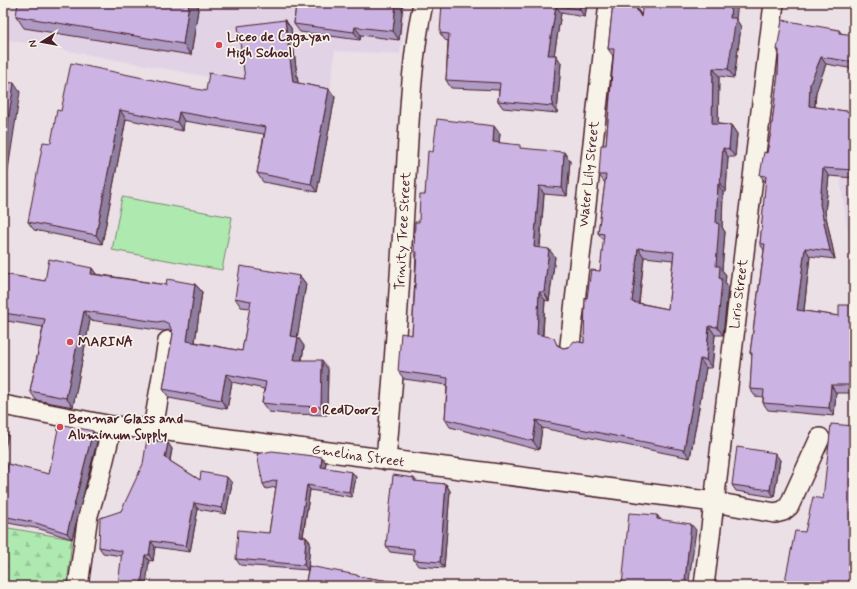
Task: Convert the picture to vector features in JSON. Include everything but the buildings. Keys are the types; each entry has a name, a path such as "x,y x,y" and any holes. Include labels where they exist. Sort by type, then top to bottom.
{"street":[{"name":"Trinity Tree Street","path":"386,460 394,372 411,86 418,25 423,3"},
{"name":"Water Lily Street","path":"570,345 609,3"},
{"name":"Lirio Street","path":"704,586 774,3"},
{"path":"153,429 168,341"},
{"name":"Gmelina Street","path":"3,405 112,426 153,429 714,502 775,513 783,511 789,506 820,438"},
{"path":"78,586 88,515 100,476 112,426"}],"shaded area":[{"name":"Liceo de Cagayan High School","path":"3,3 406,3 400,54 335,51 329,99 3,39"},
{"path":"854,61 854,275 841,184"}],"green space":[{"path":"122,197 232,217 222,270 112,250"},
{"path":"3,527 72,539 67,586 3,586"}],"place":[{"name":"Liceo de Cagayan High School","path":"219,45"},
{"name":"MARINA","path":"70,342"},
{"name":"RedDoorz","path":"314,410"},
{"name":"Benmar Glass and Aluminum Supply","path":"60,427"}]}
